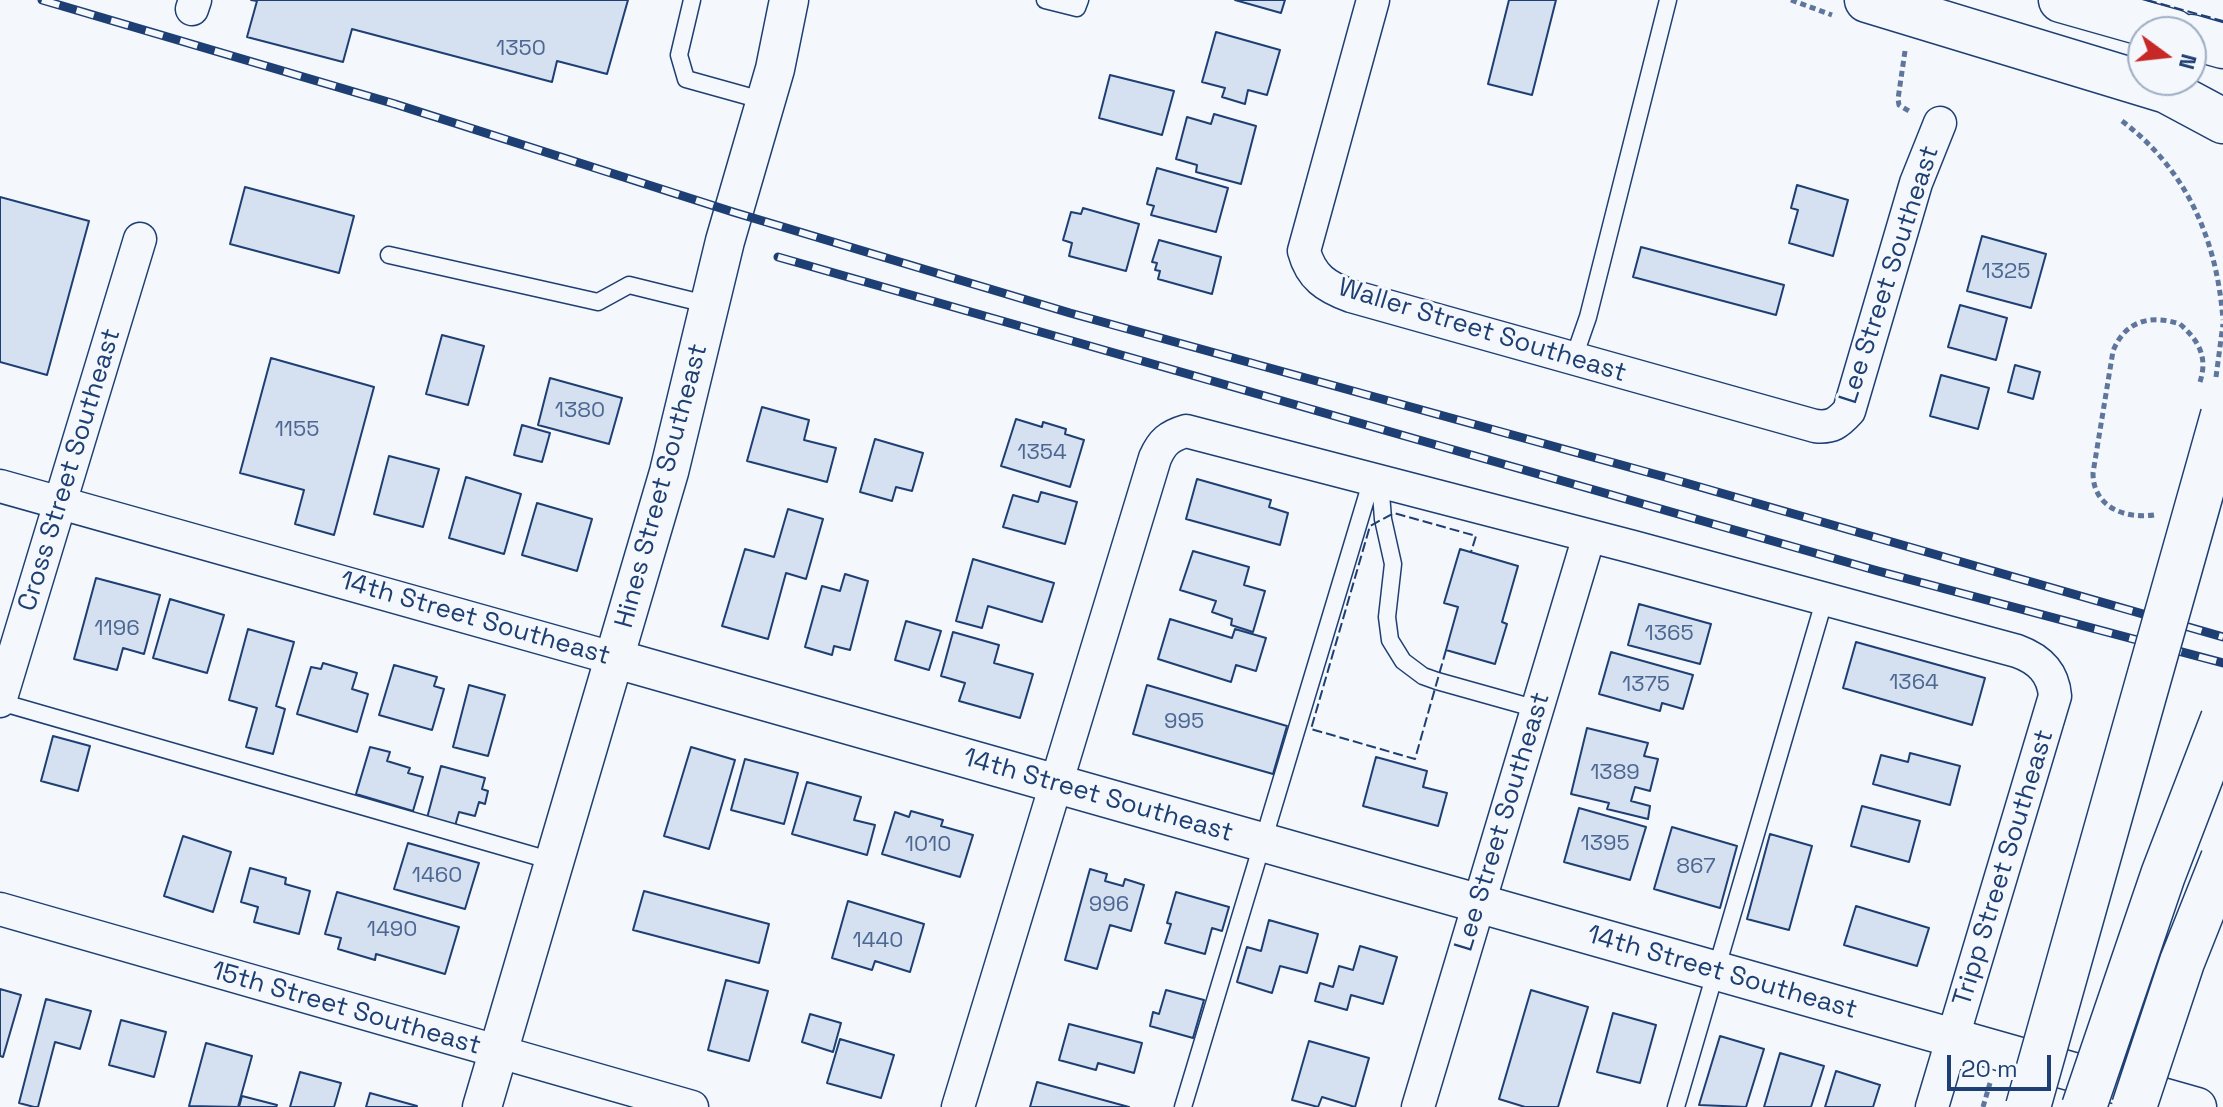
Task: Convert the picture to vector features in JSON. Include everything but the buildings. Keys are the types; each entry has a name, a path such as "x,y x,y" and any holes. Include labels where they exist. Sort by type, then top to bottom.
{"main road":[{"path":"2061,0 2127,19"},
{"path":"1851,8 2167,91 2223,121"},
{"path":"2028,1107 2218,390"},
{"path":"2084,1107 2163,875 2223,719"},
{"path":"2134,1107 2182,962 2223,859"}],"street":[{"name":"Hines Street Southeast","path":"482,1107 669,472 710,305 775,69 789,0"},
{"name":"Waller Street Southeast","path":"1373,0 1304,251 1308,264 1328,287 1573,360 1815,426 1836,424"},
{"name":"Lee Street Southeast","path":"1836,424 1849,411 1857,392 1916,183 1940,123"},
{"name":"Cross Street Southeast","path":"0,702 140,239"},
{"path":"958,1107 1155,458 1161,443 1171,435 1186,431 1199,434 1825,598"},
{"name":"14th Street Southeast","path":"0,486 2197,1107"},
{"name":"Lee Street Southeast","path":"1418,1107 1589,536"},
{"name":"Tripp Street Southeast","path":"1825,598 2029,655 2050,674 2055,696 1932,1107"},
{"name":"15th Street Southeast","path":"0,909 692,1107"}],"lane":[{"path":"692,0 679,55 686,79 765,101"},
{"path":"1045,0 1077,8 1080,0"},
{"path":"1573,360 1596,287 1668,0"},
{"path":"389,255 598,302 629,285 710,305"},
{"path":"1376,480 1393,564 1387,617 1390,640 1403,661 1423,676 1537,709"},
{"path":"1183,1107 1376,480"},
{"path":"1676,1107 1825,598"},
{"path":"0,702 556,862"}],"path":[{"path":"1791,0 1851,8"},
{"path":"1907,42 1899,105 1940,123"},
{"path":"2112,114 2165,161 2196,207 2213,252 2223,322 2218,390"},
{"path":"2166,513 2137,517 2117,512 2096,491 2093,473 2110,365 2118,338 2138,322 2166,320 2180,324"}],"railway":[{"path":"42,0 395,104 733,212 1070,313 1665,477 2223,637"},
{"path":"778,257 1878,571 2223,663"}],"fence":[{"path":"2147,0 2223,21"},
{"path":"1446,650 1415,759 1311,729 1370,526 1394,513 1476,536 1471,552"}]}
